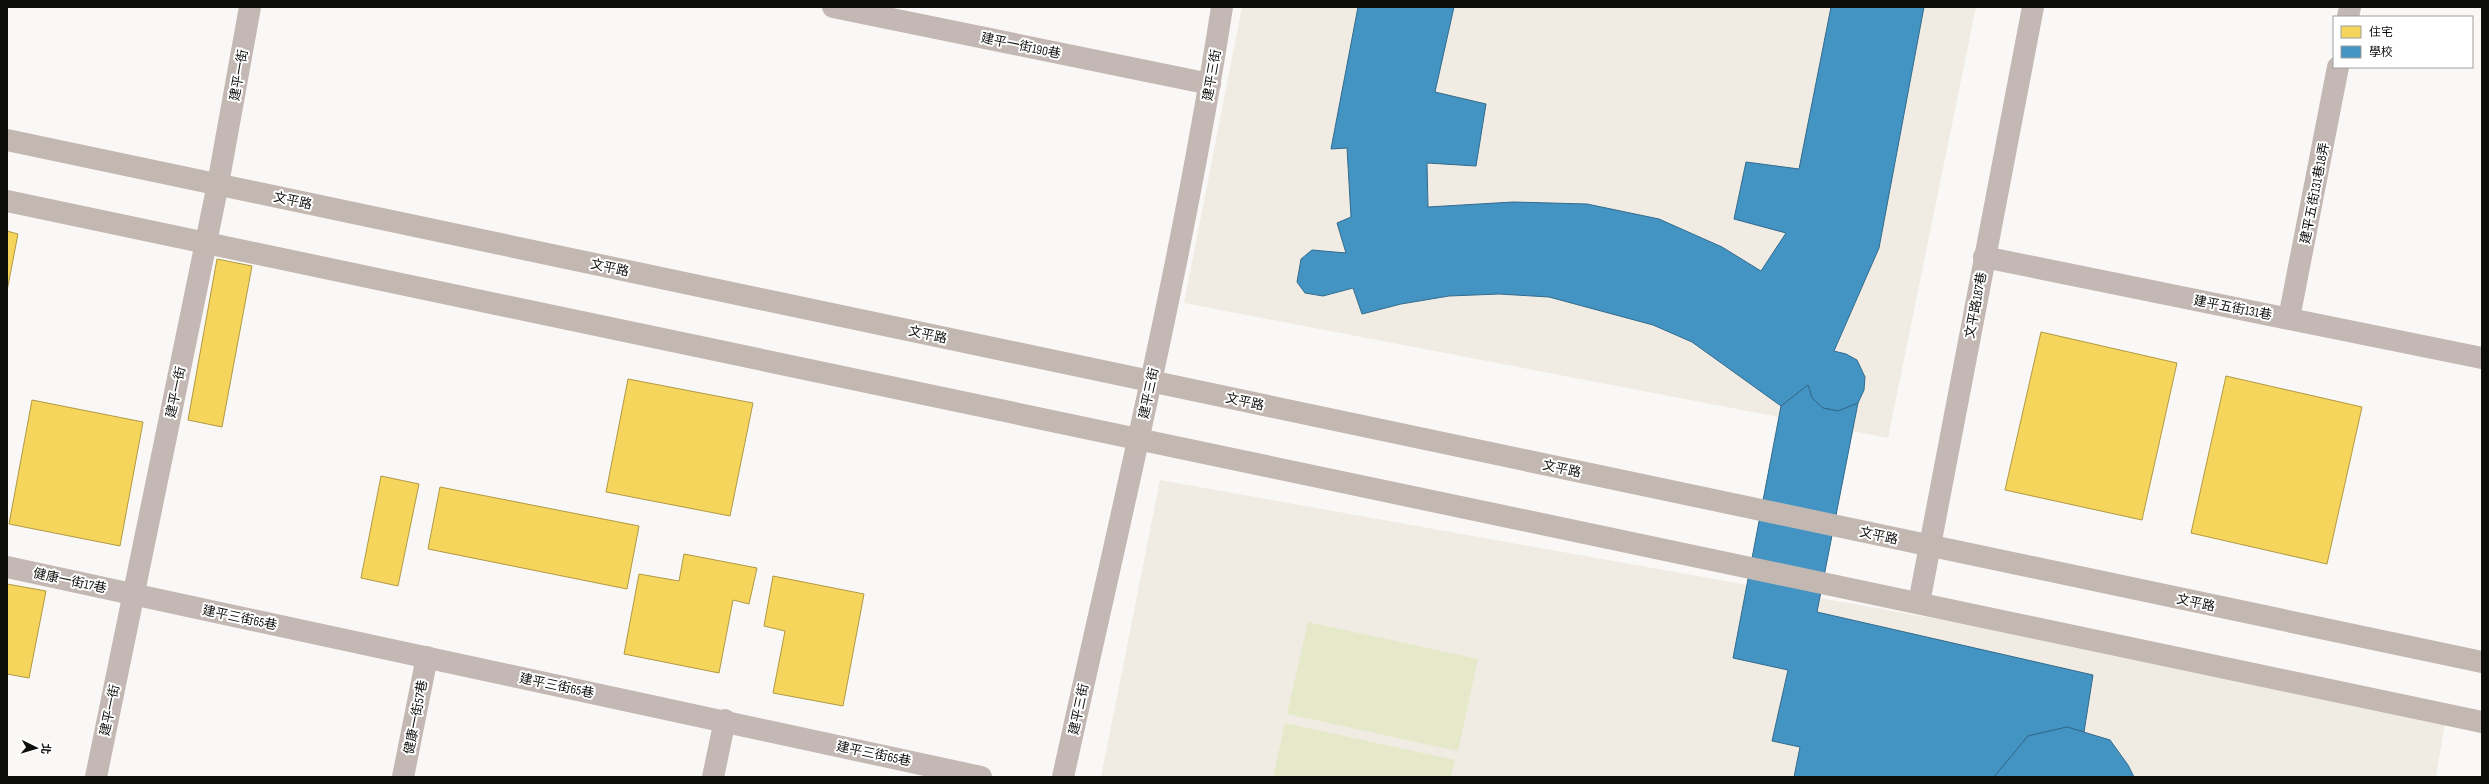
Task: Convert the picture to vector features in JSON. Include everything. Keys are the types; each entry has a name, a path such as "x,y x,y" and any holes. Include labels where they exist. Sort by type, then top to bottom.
{"street":[{"name":"建平一街","path":"96,777 218,184 250,7"},
{"name":"建平一街190巷","path":"833,7 1210,84"},
{"name":"建平三街","path":"1063,777 1151,381 1210,84 1222,7"},
{"name":"文平路187巷","path":"1919,603 2033,7"},
{"name":"建平五街131巷18弄","path":"2289,318 2338,68"},
{"name":"文平路","path":"7,140 2482,662"},
{"path":"7,201 2482,722"},
{"name":"建平五街131巷","path":"1984,257 2482,358"},
{"name":"健康一街17巷","path":"7,567 133,594"},
{"name":"建平三街65巷","path":"133,594 725,720 981,777"},
{"name":"健康一街57巷","path":"403,777 427,657"},
{"path":"713,777 725,720"}],"shaded area":[{"path":"1242,7 1976,7 1888,438 1184,303"},
{"path":"1160,480 2447,710 2436,777 1101,777"}],"green space":[{"path":"1308,622 1478,659 1458,751 1287,714"},
{"path":"1285,723 1455,760 1451,777 1273,777"}],"building: 住宅":[{"path":"7,231 18,234 7,291"},
{"path":"217,259 252,266 222,427 188,420"},
{"path":"2041,332 2177,363 2142,520 2005,490"},
{"path":"2226,376 2362,407 2327,564 2191,533"},
{"path":"628,379 753,403 730,516 606,492"},
{"path":"32,400 143,422 120,546 9,524"},
{"path":"381,476 419,484 398,586 361,578"},
{"path":"440,487 639,526 627,589 428,549"},
{"path":"684,554 757,568 749,604 733,600 719,673 624,654 639,574 679,581"},
{"path":"773,576 864,594 843,706 773,693 785,631 764,626"},
{"path":"7,584 46,591 29,678 7,674"}],"building: 學校":[{"path":"1358,7 1454,7 1435,92 1486,104 1476,166 1427,163 1428,207 1513,202 1587,204 1659,219 1722,247 1761,271 1786,233 1734,219 1746,162 1799,169 1831,7 1924,7 1879,248 1834,351 1846,354 1857,360 1865,377 1864,390 1858,403 1838,411 1823,408 1812,398 1808,385 1781,406 1692,342 1653,325 1549,297 1499,294 1449,296 1401,304 1362,314 1353,288 1323,296 1305,293 1297,282 1301,259 1312,250 1346,253 1337,223 1351,217 1347,148 1331,149"},
{"path":"1808,385 1812,398 1823,408 1838,411 1858,403 1817,612 2093,675 2084,732 2067,727 2028,736 1994,777 1794,777 1800,747 1772,741 1788,670 1733,658 1781,406"},
{"path":"2067,727 2110,740 2128,765 2134,777 1994,777 2028,736"}]}
